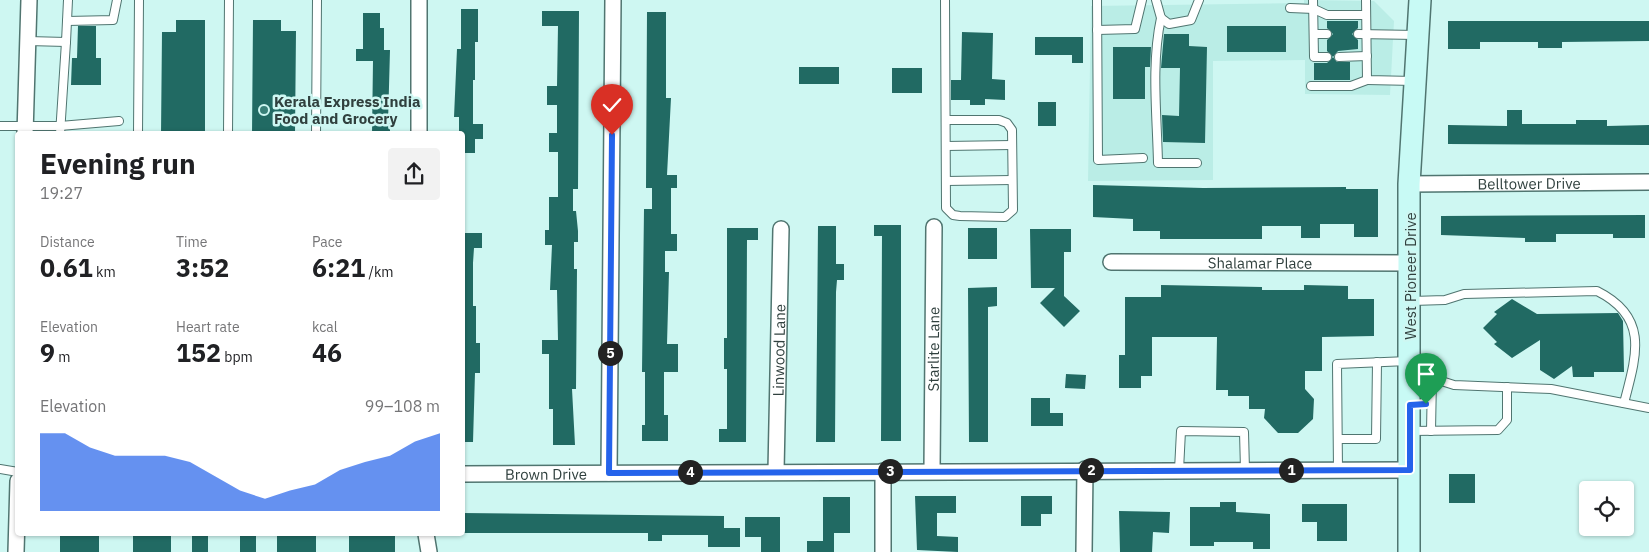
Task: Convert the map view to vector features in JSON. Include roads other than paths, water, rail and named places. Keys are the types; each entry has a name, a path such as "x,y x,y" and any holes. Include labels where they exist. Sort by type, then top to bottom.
{"main road":[{"name":"West Pioneer Drive","path":"1409,552 1410,431 1421,405 1410,369 1409,184 1420,0"}],"street":[{"path":"25,130 29,0"},
{"path":"419,131 420,0"},
{"path":"609,473 613,0"},
{"name":"Belltower Drive","path":"1409,184 1649,182"},
{"name":"Starlite Lane","path":"932,470 934,227"},
{"name":"Linwood Lane","path":"776,471 780,229"},
{"name":"Shalamar Place","path":"1110,262 1410,263"},
{"name":"Brown Drive","path":"465,474 932,470 1410,470"},
{"path":"1084,552 1085,470"},
{"path":"882,471 883,552"},
{"path":"16,536 16,552"},
{"path":"426,536 429,552"}],"lane":[{"path":"60,130 68,0"},
{"path":"67,21 113,20 116,0"},
{"path":"138,131 139,0"},
{"path":"228,131 229,0"},
{"path":"316,131 317,0"},
{"path":"945,0 946,208 953,215 1005,217 1012,210 1012,130 1007,123 999,120 946,120"},
{"path":"1097,0 1098,160 1143,158"},
{"path":"1097,30 1135,28 1142,0"},
{"path":"1156,0 1161,18 1158,33 1156,70 1158,163 1197,163"},
{"path":"1161,18 1169,24 1191,20 1199,0"},
{"path":"1313,0 1314,57 1327,57"},
{"path":"1366,0 1367,80"},
{"path":"1290,8 1314,9 1327,15 1366,15"},
{"path":"1314,34 1327,34"},
{"path":"1358,34 1417,36"},
{"path":"28,41 66,42"},
{"path":"1339,57 1367,56"},
{"path":"1311,86 1351,86 1367,80 1414,80"},
{"path":"0,126 25,130 60,130 119,121"},
{"path":"946,146 1012,145"},
{"path":"946,181 1012,180"},
{"path":"1410,301 1445,300 1474,294 1597,291 1608,296 1632,314 1640,329 1638,360 1624,403"},
{"path":"1338,439 1376,439 1377,362"},
{"path":"1338,470 1337,364 1377,362 1410,369 1454,385 1551,389 1649,408"},
{"path":"1431,431 1421,405 1432,378"},
{"path":"1410,431 1498,430 1507,420 1507,387"},
{"path":"1179,470 1181,431 1244,432 1245,470"},
{"path":"0,469 15,472"}],"place":[{"name":"Kerala Express India Food and Grocery","path":"264,110"}]}
